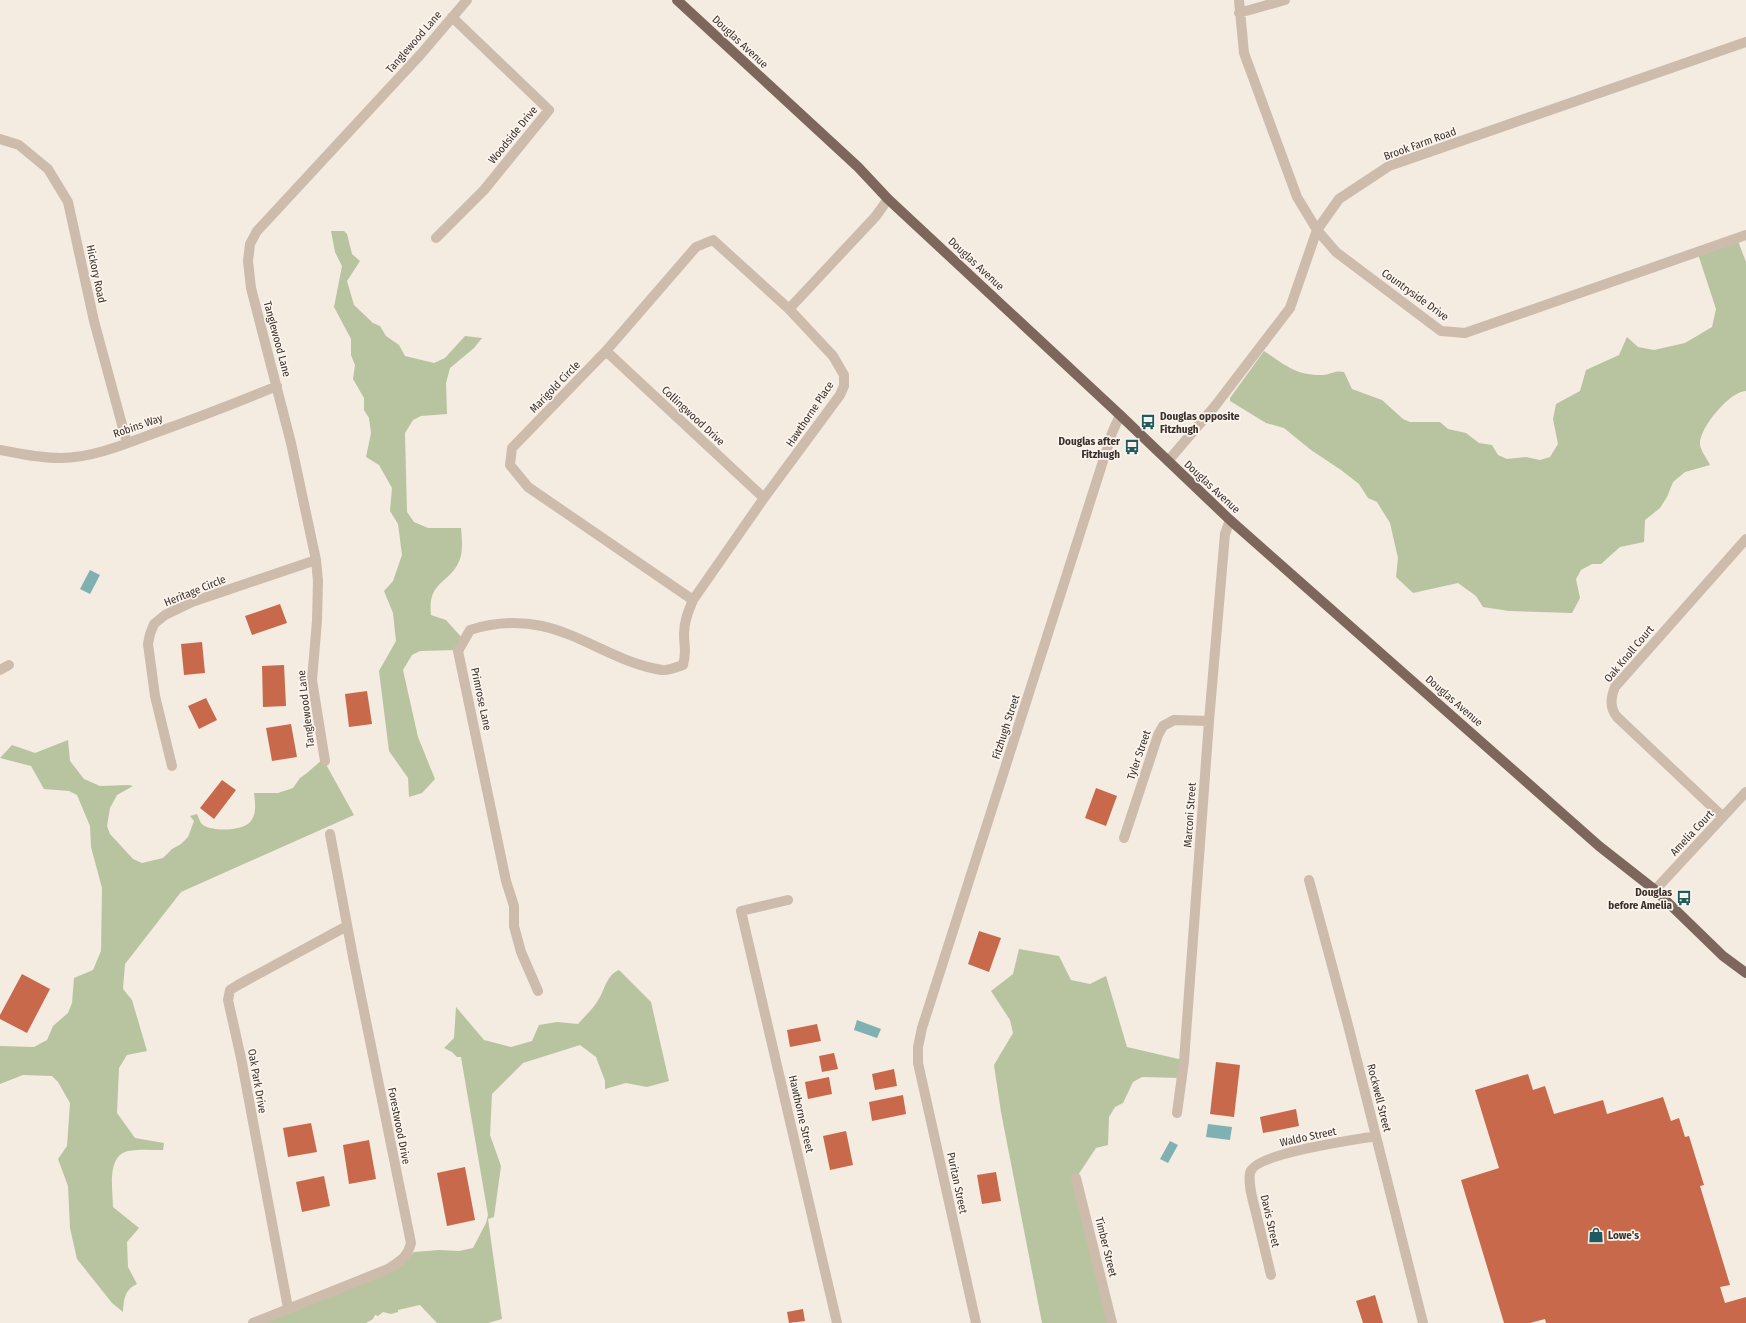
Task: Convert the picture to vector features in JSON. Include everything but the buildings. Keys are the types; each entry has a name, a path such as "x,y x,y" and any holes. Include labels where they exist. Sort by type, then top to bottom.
{"main road":[{"name":"Douglas Avenue","path":"677,0 858,167 888,199 1120,415 1230,520 1593,840 1655,890 1723,956 1746,973"}],"street":[{"name":"Tanglewood Lane","path":"325,761 312,680 318,581 316,560 291,443 251,288 248,261 250,244 257,231 421,54 467,0"},
{"name":"Countryside Drive","path":"1239,0 1239,13 1244,53 1297,197 1317,230 1336,252 1441,331 1465,333 1746,235"},
{"path":"1239,13 1285,0"},
{"name":"Woodside Drive","path":"436,238 484,190 549,110 452,17"},
{"name":"Brook Farm Road","path":"1168,461 1215,406 1290,308 1317,230 1339,199 1389,166 1746,42"},
{"name":"Hickory Road","path":"0,138 19,145 48,169 68,202 94,321 127,443"},
{"path":"789,309 876,216 888,199"},
{"name":"Marigold Circle","path":"693,600 528,487 510,465 512,448 606,351 696,248 713,240 789,309"},
{"name":"Hawthorne Place","path":"683,665 686,655 684,634 685,618 693,600 764,498 840,395 844,386 844,375 833,356 789,309"},
{"name":"Collingwood Drive","path":"606,351 764,498"},
{"name":"Robins Way","path":"0,450 22,455 61,458 89,455 224,408 277,386"},
{"name":"Fitzhugh Street","path":"918,1047 922,1028 1112,433 1120,415"},
{"name":"Marconi Street","path":"1178,1113 1184,1061 1209,721 1225,534 1230,520"},
{"name":"Oak Knoll Court","path":"1724,817 1616,717 1612,711 1612,695 1615,687 1746,539"},
{"name":"Heritage Circle","path":"172,766 155,696 148,644 154,624 165,615 192,602 316,560"},
{"name":"Primrose Lane","path":"538,991 521,952 514,926 514,906 506,881 458,651 470,630 508,623 530,624 564,633 629,660 663,670 683,665"},
{"name":"Tyler Street","path":"1124,838 1158,734 1163,726 1174,720 1209,721"},
{"name":"Amelia Court","path":"1655,890 1746,792"},
{"name":"Forestwood Drive","path":"253,1323 388,1268 404,1259 411,1243 330,834"},
{"name":"Rockwell Street","path":"1309,880 1423,1323"},
{"name":"Hawthorne Street","path":"788,900 741,911 837,1323"},
{"name":"Oak Park Drive","path":"288,1308 241,1058 228,1000 230,990 238,985 347,926"},
{"name":"Puritan Street","path":"918,1047 918,1063 976,1323"},
{"name":"Waldo Street","path":"1250,1172 1258,1164 1279,1155 1376,1136"},
{"name":"Davis Street","path":"1250,1172 1250,1189 1271,1275"},
{"name":"Timber Street","path":"1076,1178 1112,1323"}],"green space":[{"path":"331,231 344,231 347,234 352,254 360,261 347,281 354,305 373,323 380,326 386,336 399,345 405,356 434,363 445,358 465,336 482,338 474,348 450,368 446,383 447,414 421,416 413,420 405,433 407,512 414,522 428,528 461,528 462,544 460,559 456,567 436,588 431,604 431,615 446,620 463,639 456,650 420,651 412,655 403,670 418,737 435,779 422,793 409,797 408,778 389,751 379,671 396,641 393,613 384,591 393,581 402,555 398,524 390,511 392,488 379,465 366,457 371,433 369,418 364,410 364,398 353,379 355,365 351,355 351,339 334,307 342,266 335,252"},
{"path":"1738,241 1746,262 1746,391 1732,397 1709,421 1701,438 1700,445 1710,465 1685,472 1673,482 1667,497 1660,508 1645,520 1644,542 1620,547 1601,564 1592,564 1581,570 1576,579 1580,598 1572,613 1509,611 1483,607 1476,596 1458,583 1413,593 1396,577 1398,558 1390,523 1377,502 1368,498 1359,484 1311,450 1284,428 1266,423 1230,401 1230,398 1264,351 1291,369 1305,374 1323,375 1344,372 1352,389 1382,400 1403,419 1410,422 1440,422 1448,429 1466,433 1479,443 1492,445 1498,455 1507,459 1526,457 1540,460 1550,457 1558,444 1553,419 1556,404 1580,391 1586,370 1619,355 1627,337 1638,347 1654,350 1685,343 1712,327 1716,309 1698,254"},
{"path":"68,740 70,761 84,779 100,786 133,786 117,795 110,808 107,826 110,834 133,859 142,863 163,858 172,849 181,844 188,837 194,821 190,816 197,814 202,824 214,829 235,829 242,827 253,818 255,807 254,793 278,793 293,788 300,778 323,759 354,815 181,892 125,964 123,989 132,1000 147,1051 127,1055 119,1068 117,1113 135,1138 164,1143 163,1150 132,1150 121,1154 116,1160 112,1175 113,1207 139,1228 127,1242 128,1267 137,1284 127,1292 124,1299 123,1312 112,1303 77,1259 70,1228 68,1186 58,1159 67,1146 70,1103 58,1082 52,1076 23,1075 0,1084 0,1046 34,1047 47,1040 53,1026 68,1013 72,1003 74,978 93,970 101,951 102,888 91,847 90,826 77,795 69,791 44,789 31,766 0,758 12,745 35,753"},
{"path":"1019,949 1059,956 1071,980 1090,984 1106,976 1127,1047 1183,1060 1181,1078 1142,1077 1133,1082 1123,1103 1115,1107 1109,1117 1108,1145 1096,1148 1076,1178 1110,1323 1042,1323 1001,1112 994,1065 1013,1033 1010,1020 991,991 1013,974"},
{"path":"619,970 651,1002 669,1081 647,1087 626,1083 605,1089 605,1081 596,1057 580,1045 523,1063 492,1094 490,1135 501,1166 494,1217 488,1219 502,1319 488,1323 437,1323 420,1305 398,1310 398,1312 391,1314 383,1312 378,1316 375,1315 373,1319 366,1323 254,1323 402,1265 414,1252 439,1250 459,1251 473,1248 486,1223 488,1215 461,1057 457,1057 452,1052 444,1048 454,1038 456,1007 484,1040 511,1047 532,1041 539,1025 557,1022 578,1024 598,1001 609,978"}],"water":[{"path":"90,570 100,575 90,594 80,589"},
{"path":"857,1020 881,1029 877,1038 854,1030"},
{"path":"1208,1124 1232,1127 1230,1140 1206,1137"},
{"path":"1170,1141 1178,1145 1168,1163 1160,1159"}],"place":[{"name":"Douglas opposite Fitzhugh","path":"1148,422"},
{"name":"Douglas after Fitzhugh","path":"1132,447"},
{"name":"Douglas before Amelia","path":"1684,898"},
{"name":"Lowe's","path":"1596,1235"}]}
